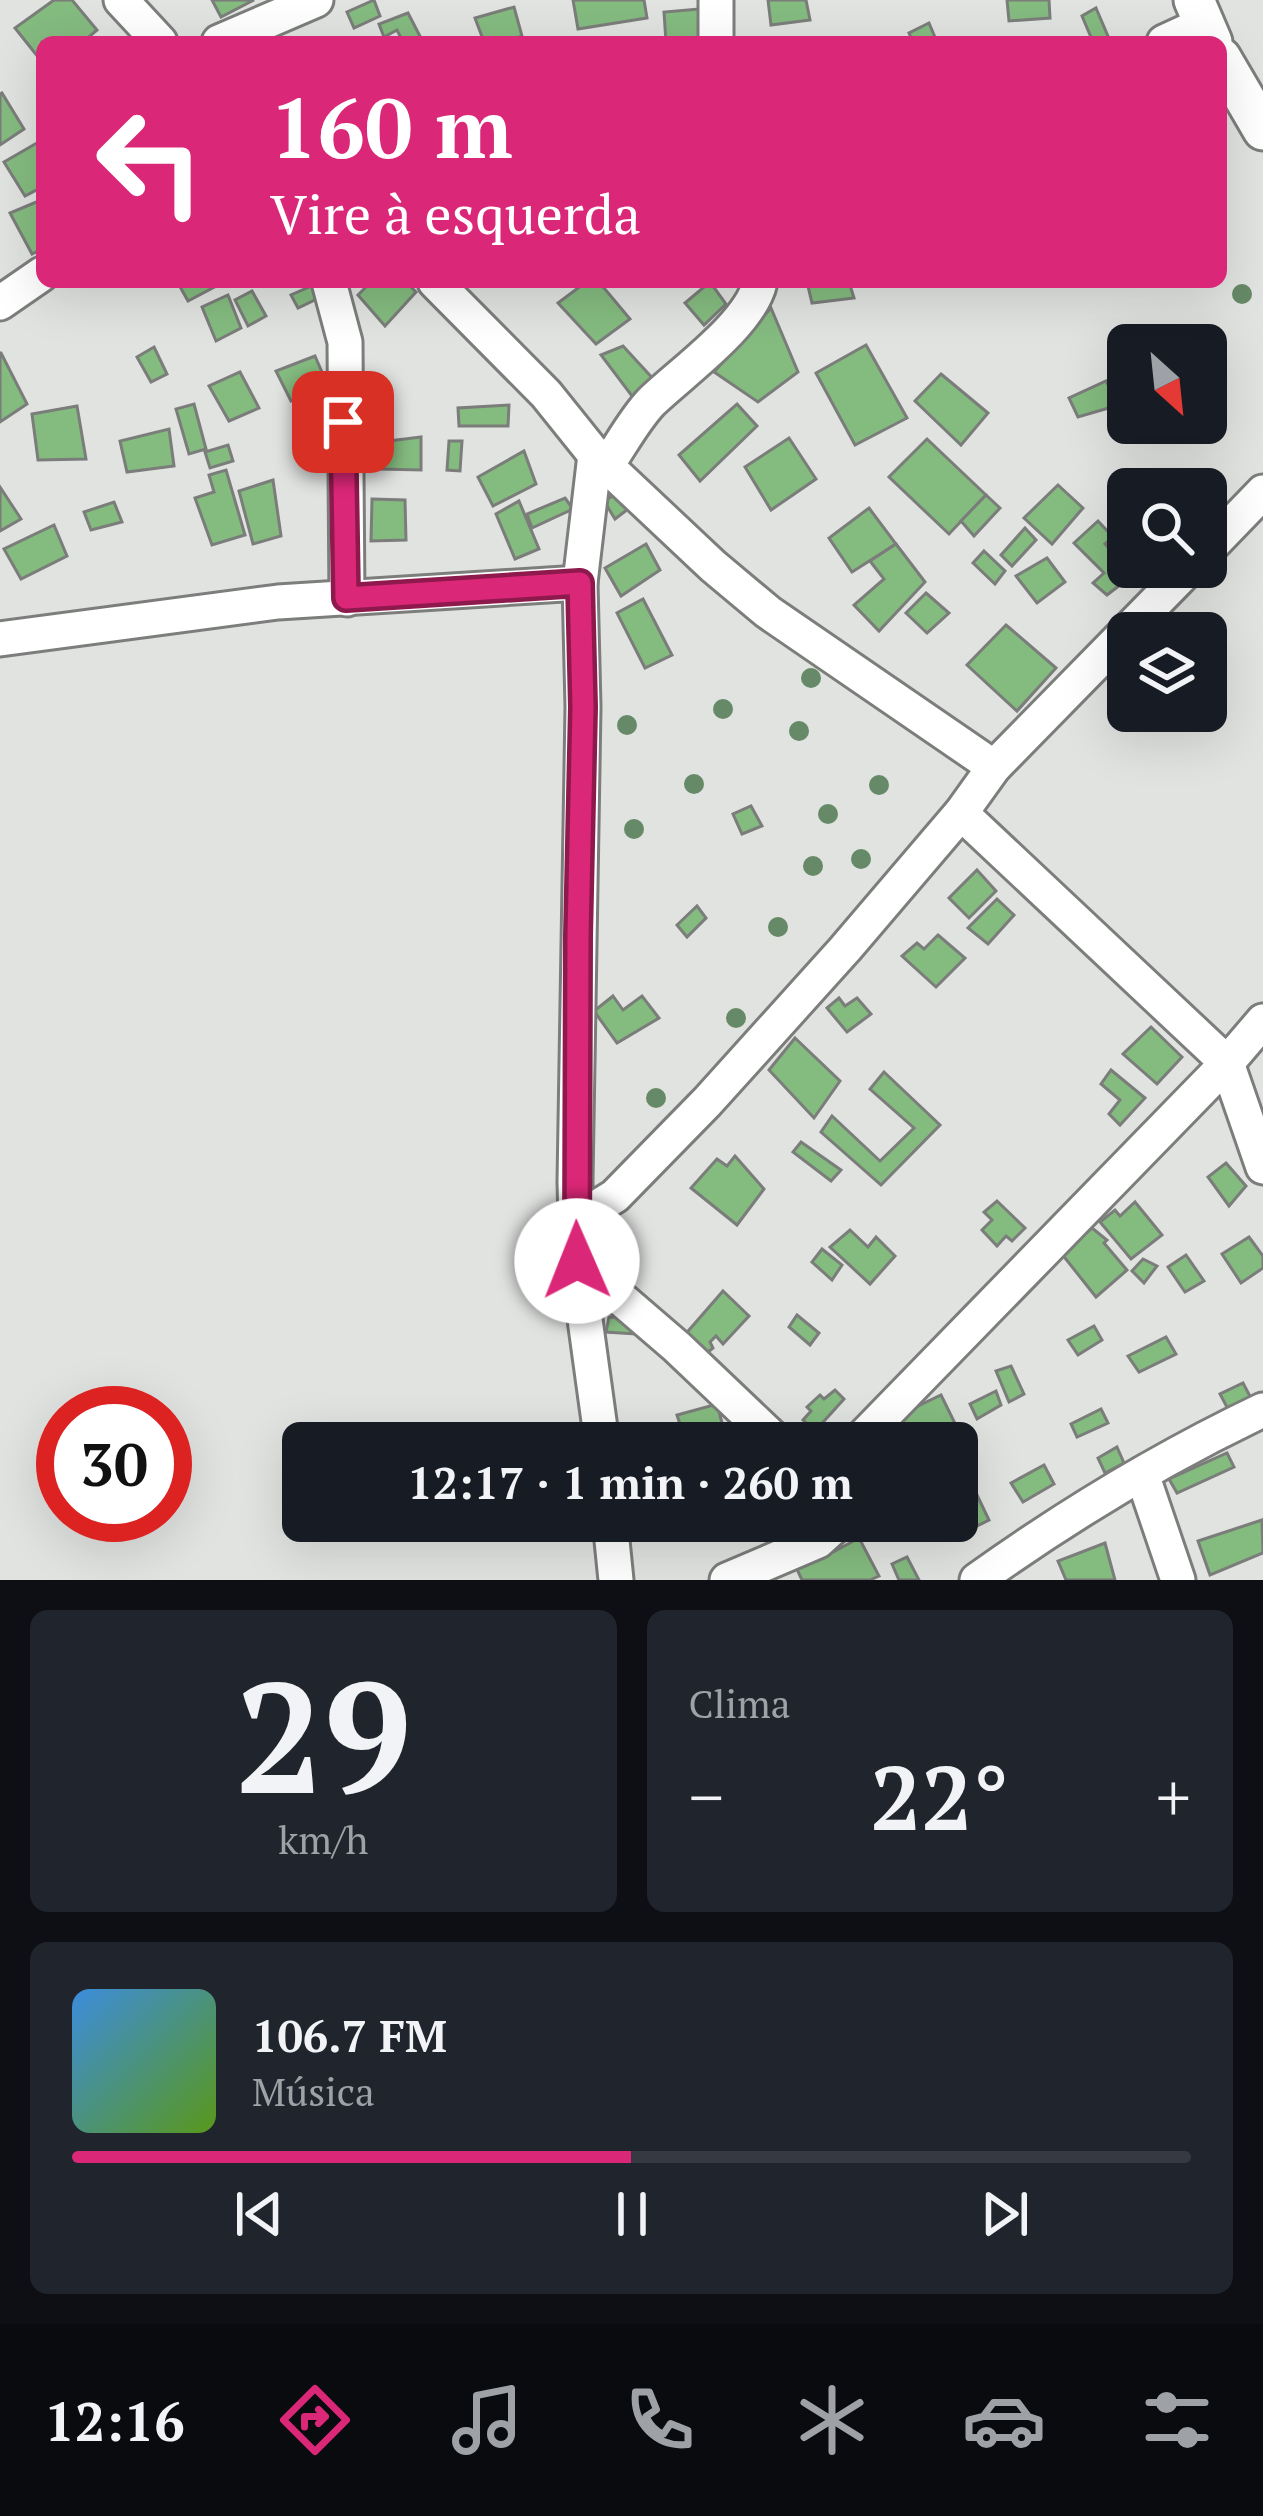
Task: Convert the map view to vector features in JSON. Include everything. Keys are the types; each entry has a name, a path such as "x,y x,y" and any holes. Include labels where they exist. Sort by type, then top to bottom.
{"street":[{"path":"121,0 154,36"},
{"path":"233,36 316,0"},
{"path":"716,0 716,36"},
{"path":"1227,65 1263,130"},
{"path":"0,303 36,278"},
{"path":"331,288 345,342 346,598"},
{"path":"441,288 545,394 601,460 713,566 769,612 994,766"},
{"path":"599,1422 577,1261 580,583 601,460 647,406 724,335 759,288"},
{"path":"1227,529 1263,492"},
{"path":"0,639 278,602 580,583"},
{"path":"578,1219 615,1196 707,1102 961,813 994,766 1169,588"},
{"path":"961,813 1227,1063 1263,1167"},
{"path":"877,1422 1263,1021"},
{"path":"577,1261 756,1422"},
{"path":"977,1580 1066,1516 1263,1410"},
{"path":"1142,1474 1178,1580"},
{"path":"612,1542 616,1580"},
{"path":"727,1580 813,1542"}],"building":[{"path":"54,0 72,0 97,30 90,36 36,36 36,54 15,28"},
{"path":"212,0 254,0 221,17"},
{"path":"374,0 380,16 354,28 347,12"},
{"path":"573,0 644,0 647,18 578,29"},
{"path":"768,0 806,0 810,20 771,25"},
{"path":"1007,0 1049,0 1050,18 1009,21"},
{"path":"514,7 522,36 482,36 475,18"},
{"path":"712,8 712,36 666,36 664,12"},
{"path":"1096,8 1108,36 1090,36 1082,16"},
{"path":"408,13 420,36 400,36 397,30 384,36 379,24"},
{"path":"929,23 934,36 910,36"},
{"path":"0,94 24,129 0,145"},
{"path":"36,143 36,190 25,196 4,162"},
{"path":"36,202 36,252 32,254 10,213"},
{"path":"181,288 213,288 188,301"},
{"path":"318,288 321,297 298,308 291,295"},
{"path":"365,288 412,288 416,292 385,326 358,295"},
{"path":"578,288 604,288 630,319 596,344 558,303"},
{"path":"703,288 714,288 726,304 704,325 685,303"},
{"path":"808,288 851,288 854,298 812,303"},
{"path":"252,291 266,316 248,326 235,300"},
{"path":"228,295 241,328 216,341 202,307"},
{"path":"771,308 798,372 758,402 714,372"},
{"path":"866,345 907,418 855,445 816,373"},
{"path":"623,346 656,382 632,396 601,355"},
{"path":"154,347 167,374 151,382 137,357"},
{"path":"0,353 27,404 0,422"},
{"path":"315,356 331,393 304,405 299,397 291,401 276,371"},
{"path":"240,372 259,408 229,421 209,386"},
{"path":"941,374 988,413 961,445 915,401"},
{"path":"1107,383 1107,409 1078,417 1069,398"},
{"path":"194,404 206,449 189,454 176,409"},
{"path":"737,404 757,426 700,481 679,455"},
{"path":"509,405 508,426 459,426 458,408"},
{"path":"77,406 86,459 38,460 32,414"},
{"path":"169,429 174,466 127,472 120,441"},
{"path":"421,437 421,470 380,469 380,442"},
{"path":"789,438 816,479 771,510 745,467"},
{"path":"927,439 986,495 949,534 889,477"},
{"path":"449,441 462,441 460,471 447,470"},
{"path":"228,445 233,461 210,468 205,452"},
{"path":"524,451 536,484 493,506 478,477"},
{"path":"226,470 245,535 212,545 195,498 214,492 209,475"},
{"path":"273,480 281,536 253,544 239,491"},
{"path":"1058,485 1083,508 1052,544 1024,518"},
{"path":"0,487 21,519 0,531"},
{"path":"623,490 636,503 615,519 604,501"},
{"path":"986,495 1000,508 974,536 961,521"},
{"path":"565,498 573,509 532,528 527,514"},
{"path":"372,499 405,500 406,540 371,541"},
{"path":"519,501 539,549 515,559 496,514"},
{"path":"114,502 122,522 91,530 84,512"},
{"path":"869,508 896,544 852,572 829,538"},
{"path":"1098,521 1107,531 1107,588 1116,588 1107,595 1093,583 1104,573 1074,543"},
{"path":"54,525 67,556 21,579 4,549"},
{"path":"1025,528 1036,540 1012,566 1001,555"},
{"path":"646,544 660,570 621,596 605,568"},
{"path":"896,544 925,582 879,631 854,605 884,579 870,561"},
{"path":"984,551 1005,571 995,584 973,563"},
{"path":"1047,558 1065,582 1037,603 1016,576"},
{"path":"926,593 949,613 927,633 906,613"},
{"path":"643,599 672,655 645,668 617,613"},
{"path":"1006,625 1056,668 1017,711 967,665"},
{"path":"751,806 762,826 742,834 733,814"},
{"path":"977,870 996,891 969,918 949,898"},
{"path":"997,899 1014,915 988,944 968,928"},
{"path":"697,906 706,918 687,937 677,925"},
{"path":"938,935 965,958 936,987 902,956 917,943 924,949"},
{"path":"613,996 623,1010 642,996 659,1018 617,1043 594,1011"},
{"path":"839,998 845,1006 857,998 871,1014 847,1032 827,1008"},
{"path":"1151,1027 1182,1057 1157,1084 1123,1054"},
{"path":"795,1038 840,1081 814,1118 769,1070"},
{"path":"1111,1070 1145,1098 1120,1125 1109,1114 1120,1100 1101,1084"},
{"path":"884,1072 940,1125 881,1185 821,1132 832,1116 880,1161 914,1128 870,1089"},
{"path":"801,1142 841,1170 831,1181 793,1152"},
{"path":"735,1156 764,1189 737,1225 691,1188 717,1159 727,1166"},
{"path":"1226,1163 1246,1186 1229,1206 1208,1177"},
{"path":"997,1201 1025,1228 1012,1241 1006,1236 997,1246 982,1230 992,1220 984,1212"},
{"path":"1135,1202 1162,1235 1131,1259 1100,1222 1115,1210 1120,1216"},
{"path":"1092,1228 1107,1240 1104,1243 1127,1270 1096,1297 1061,1253"},
{"path":"850,1230 868,1247 876,1237 895,1256 870,1284 830,1247"},
{"path":"1249,1237 1263,1256 1263,1268 1241,1283 1222,1254"},
{"path":"822,1249 842,1265 832,1280 812,1262"},
{"path":"1186,1255 1204,1281 1185,1292 1168,1267"},
{"path":"1143,1259 1157,1266 1144,1283 1132,1271"},
{"path":"723,1291 749,1316 723,1344 716,1336 710,1342 713,1348 703,1356 683,1337"},
{"path":"797,1315 819,1333 810,1345 789,1327"},
{"path":"609,1317 635,1318 635,1334 606,1332"},
{"path":"1094,1326 1102,1340 1078,1355 1068,1340"},
{"path":"1166,1337 1176,1354 1139,1372 1128,1356"},
{"path":"1011,1366 1024,1394 1009,1402 996,1371"},
{"path":"1243,1383 1252,1400 1229,1411 1220,1394"},
{"path":"835,1390 844,1399 823,1422 805,1422 811,1411 807,1407 820,1395 824,1399"},
{"path":"996,1391 1001,1405 977,1419 970,1404"},
{"path":"941,1395 954,1422 892,1422"},
{"path":"717,1404 722,1422 679,1422 677,1415"},
{"path":"1101,1409 1108,1423 1077,1437 1071,1424"},
{"path":"1117,1447 1124,1463 1105,1473 1098,1458"},
{"path":"1227,1453 1234,1467 1177,1493 1169,1479"},
{"path":"1044,1465 1054,1484 1023,1502 1011,1483"},
{"path":"978,1497 989,1520 978,1526"},
{"path":"1262,1520 1263,1553 1210,1575 1198,1541"},
{"path":"861,1542 879,1576 802,1580 794,1563 832,1545 835,1551"},
{"path":"1105,1543 1115,1580 1066,1580 1058,1561"},
{"path":"907,1557 919,1580 899,1580 892,1564"}],"route":[{"path":"343,422 346,598 580,583 577,1261"}]}
